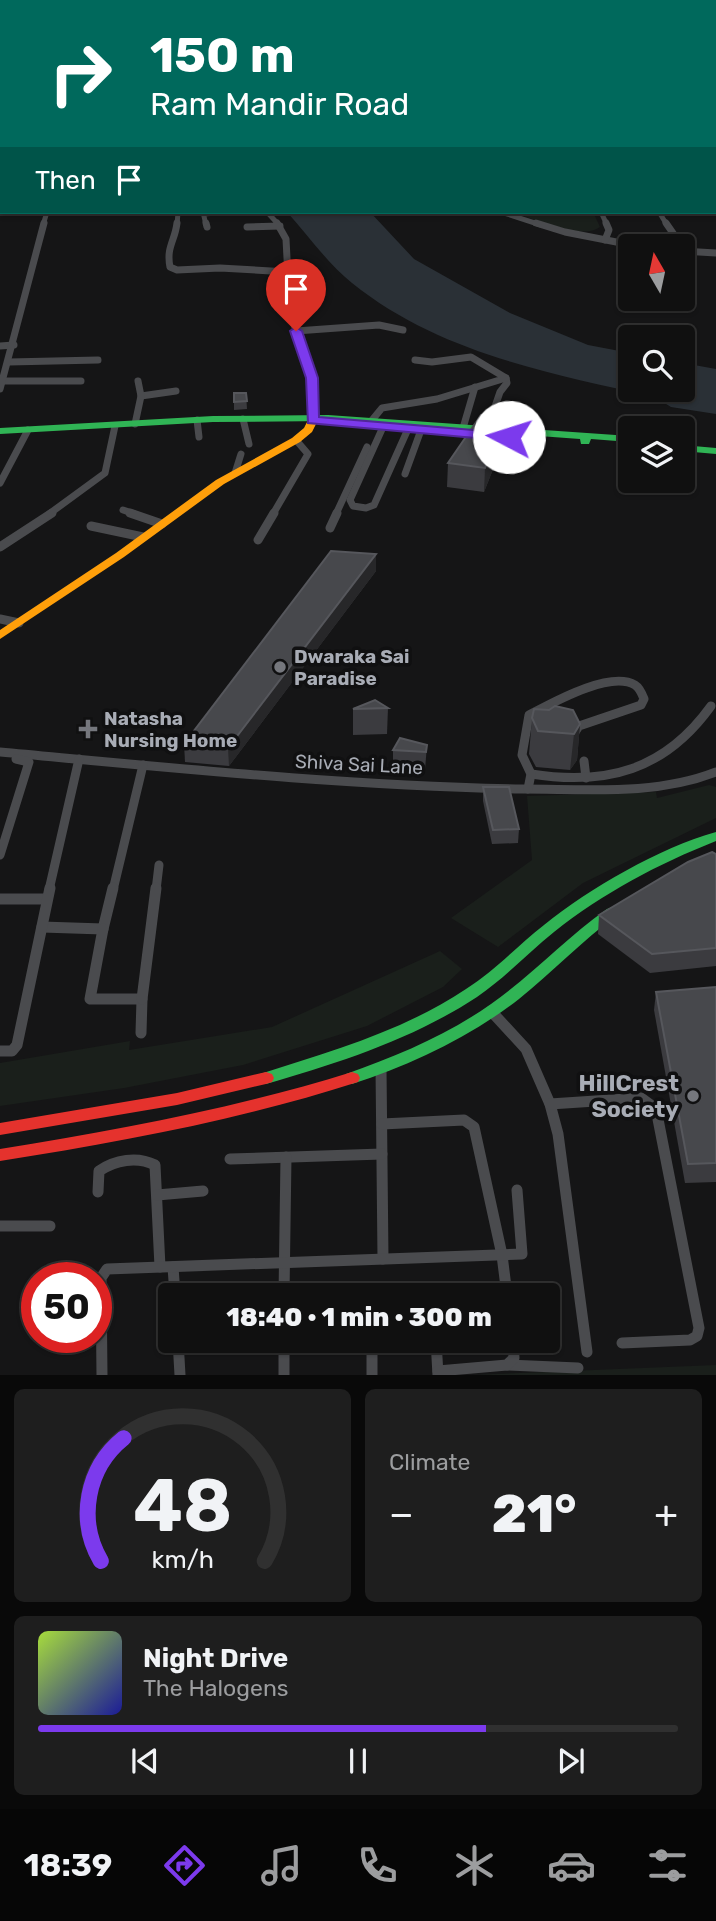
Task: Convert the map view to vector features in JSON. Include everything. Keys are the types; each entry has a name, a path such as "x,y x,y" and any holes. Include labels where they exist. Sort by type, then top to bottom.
{"main road":[{"path":"0,431 197,420 328,418 414,429 618,441"},
{"path":"0,635 235,473 296,440 316,420"},
{"path":"376,424 463,428 586,439"},
{"path":"695,445 716,448"},
{"path":"695,448 716,448"},
{"path":"0,1129 200,1096 263,1080 366,1046 415,1025 462,999 549,928 620,879 655,861 716,836"},
{"path":"0,1155 207,1120 273,1104 381,1068 433,1045 491,1010 581,936 629,902"}],"street":[{"path":"46,214 32,260 14,345 1,384 81,381"},
{"path":"178,214 176,233 167,252 170,267 177,270 220,268 288,272"},
{"path":"203,214 207,227"},
{"path":"270,214 286,239 288,272 285,298 312,378 316,420"},
{"path":"507,214 565,232 618,242"},
{"path":"602,214 609,230 605,240"},
{"path":"660,214 673,234"},
{"path":"247,227 280,226"},
{"path":"695,252 716,253"},
{"path":"296,331 379,325 403,330"},
{"path":"0,346 14,345"},
{"path":"415,360 432,362 471,357 506,378"},
{"path":"0,360 98,360"},
{"path":"414,429 374,505 366,508 353,506 350,500 382,408 437,399 506,378"},
{"path":"488,430 500,393 507,383 506,378"},
{"path":"135,424 141,396 138,381"},
{"path":"463,428 475,387"},
{"path":"141,396 176,391"},
{"path":"243,419 249,444"},
{"path":"197,420 199,437"},
{"path":"330,528 376,424"},
{"path":"0,547 56,510 107,470 115,426"},
{"path":"405,474 414,429"},
{"path":"0,483 28,430"},
{"path":"258,540 275,509 298,478 308,454 296,440"},
{"path":"235,473 241,454"},
{"path":"123,510 162,524"},
{"path":"91,526 144,537"},
{"path":"0,619 19,623"},
{"path":"528,789 531,774 522,755 532,738 526,720 529,715 575,693 616,682 631,683 639,689 644,699 641,705 579,726 572,741"},
{"path":"531,774 607,777 654,761 688,737 713,701"},
{"name":"Shiva Sai Lane","path":"0,752 353,782 528,789 665,785 716,772"},
{"path":"0,758 29,762 4,826 0,855"},
{"path":"0,1051 12,1051 17,1045 79,759"},
{"path":"584,761 586,778"},
{"path":"142,999 90,999 103,929 143,765"},
{"path":"141,1033 142,999 159,866"},
{"path":"0,899 47,899"},
{"path":"42,927 103,929"},
{"path":"491,1010 526,1049 537,1080 550,1104 558,1134 587,1352"},
{"path":"381,1068 383,1259"},
{"path":"550,1104 641,1098 656,1109 699,1328 697,1336 690,1340 622,1343"},
{"path":"382,1124 464,1121 474,1127 502,1255 506,1283"},
{"path":"230,1159 382,1154"},
{"path":"284,1283 286,1157"},
{"path":"98,1192 99,1171 106,1165 146,1160 155,1165 171,1283"},
{"path":"102,1375 101,1278 107,1269 522,1254 517,1190"},
{"path":"157,1195 203,1191"},
{"path":"0,1226 50,1226"},
{"path":"179,1353 180,1375"},
{"path":"284,1353 284,1375"},
{"path":"372,1353 372,1375"},
{"path":"437,1353 438,1373 507,1365 578,1368"},
{"path":"507,1365 514,1358 514,1353"}],"shaded area":[{"path":"289,214 372,214 414,259 510,313 588,345 618,351 618,389 535,369 458,344 386,307 343,275"},
{"path":"518,214 594,214 600,227 592,231 581,231"},
{"path":"695,365 716,369 716,414 671,407 663,402 695,402"},
{"path":"709,785 716,787 716,818 583,883 498,947 451,918 532,860 527,796 656,792 657,798"},
{"path":"440,951 462,969 443,987 367,1026 243,1065 124,1088 0,1106 0,1063 130,1041 129,1050 272,1027"},
{"path":"716,1365 716,1375 472,1375"}],"building":[{"path":"234,393 246,393 247,401 234,402"},
{"path":"481,415 506,416 485,468 448,463"},
{"name":"Dwaraka Sai Paradise","path":"331,551 376,554 228,748 184,744"},
{"path":"375,700 388,708 353,709"},
{"path":"555,706 573,710 580,724 574,734 538,731 532,718 534,709 549,710"},
{"path":"400,738 427,745 426,752 393,750"},
{"path":"483,787 509,787 519,829 493,830"},
{"path":"712,852 716,854 716,948 652,954 599,915 688,862"},
{"name":"HillCrest Society","path":"716,987 716,1163 688,1164 656,992"}],"traffic: fast":[{"path":"0,431 213,419 328,418 618,438"},
{"path":"585,442 586,436"},
{"path":"695,449 716,451"},
{"path":"266,1078 372,1043 449,1007 482,986 549,928 608,887 672,854 716,836"},
{"path":"352,1078 415,1053 476,1021 513,995 612,912"}],"traffic: slow":[{"path":"0,635 120,555 220,482 296,440 308,430 313,420"}],"traffic: jam":[{"path":"0,1129 177,1099 266,1078"},
{"path":"0,1155 133,1133 221,1114 309,1092 352,1078"}],"place":[{"name":"Dwaraka Sai Paradise","path":"280,667"},
{"name":"Natasha Nursing Home","path":"88,729"},
{"name":"HillCrest Society","path":"693,1096"}],"route":[{"path":"296,331 312,378 313,420 509,437"}]}
